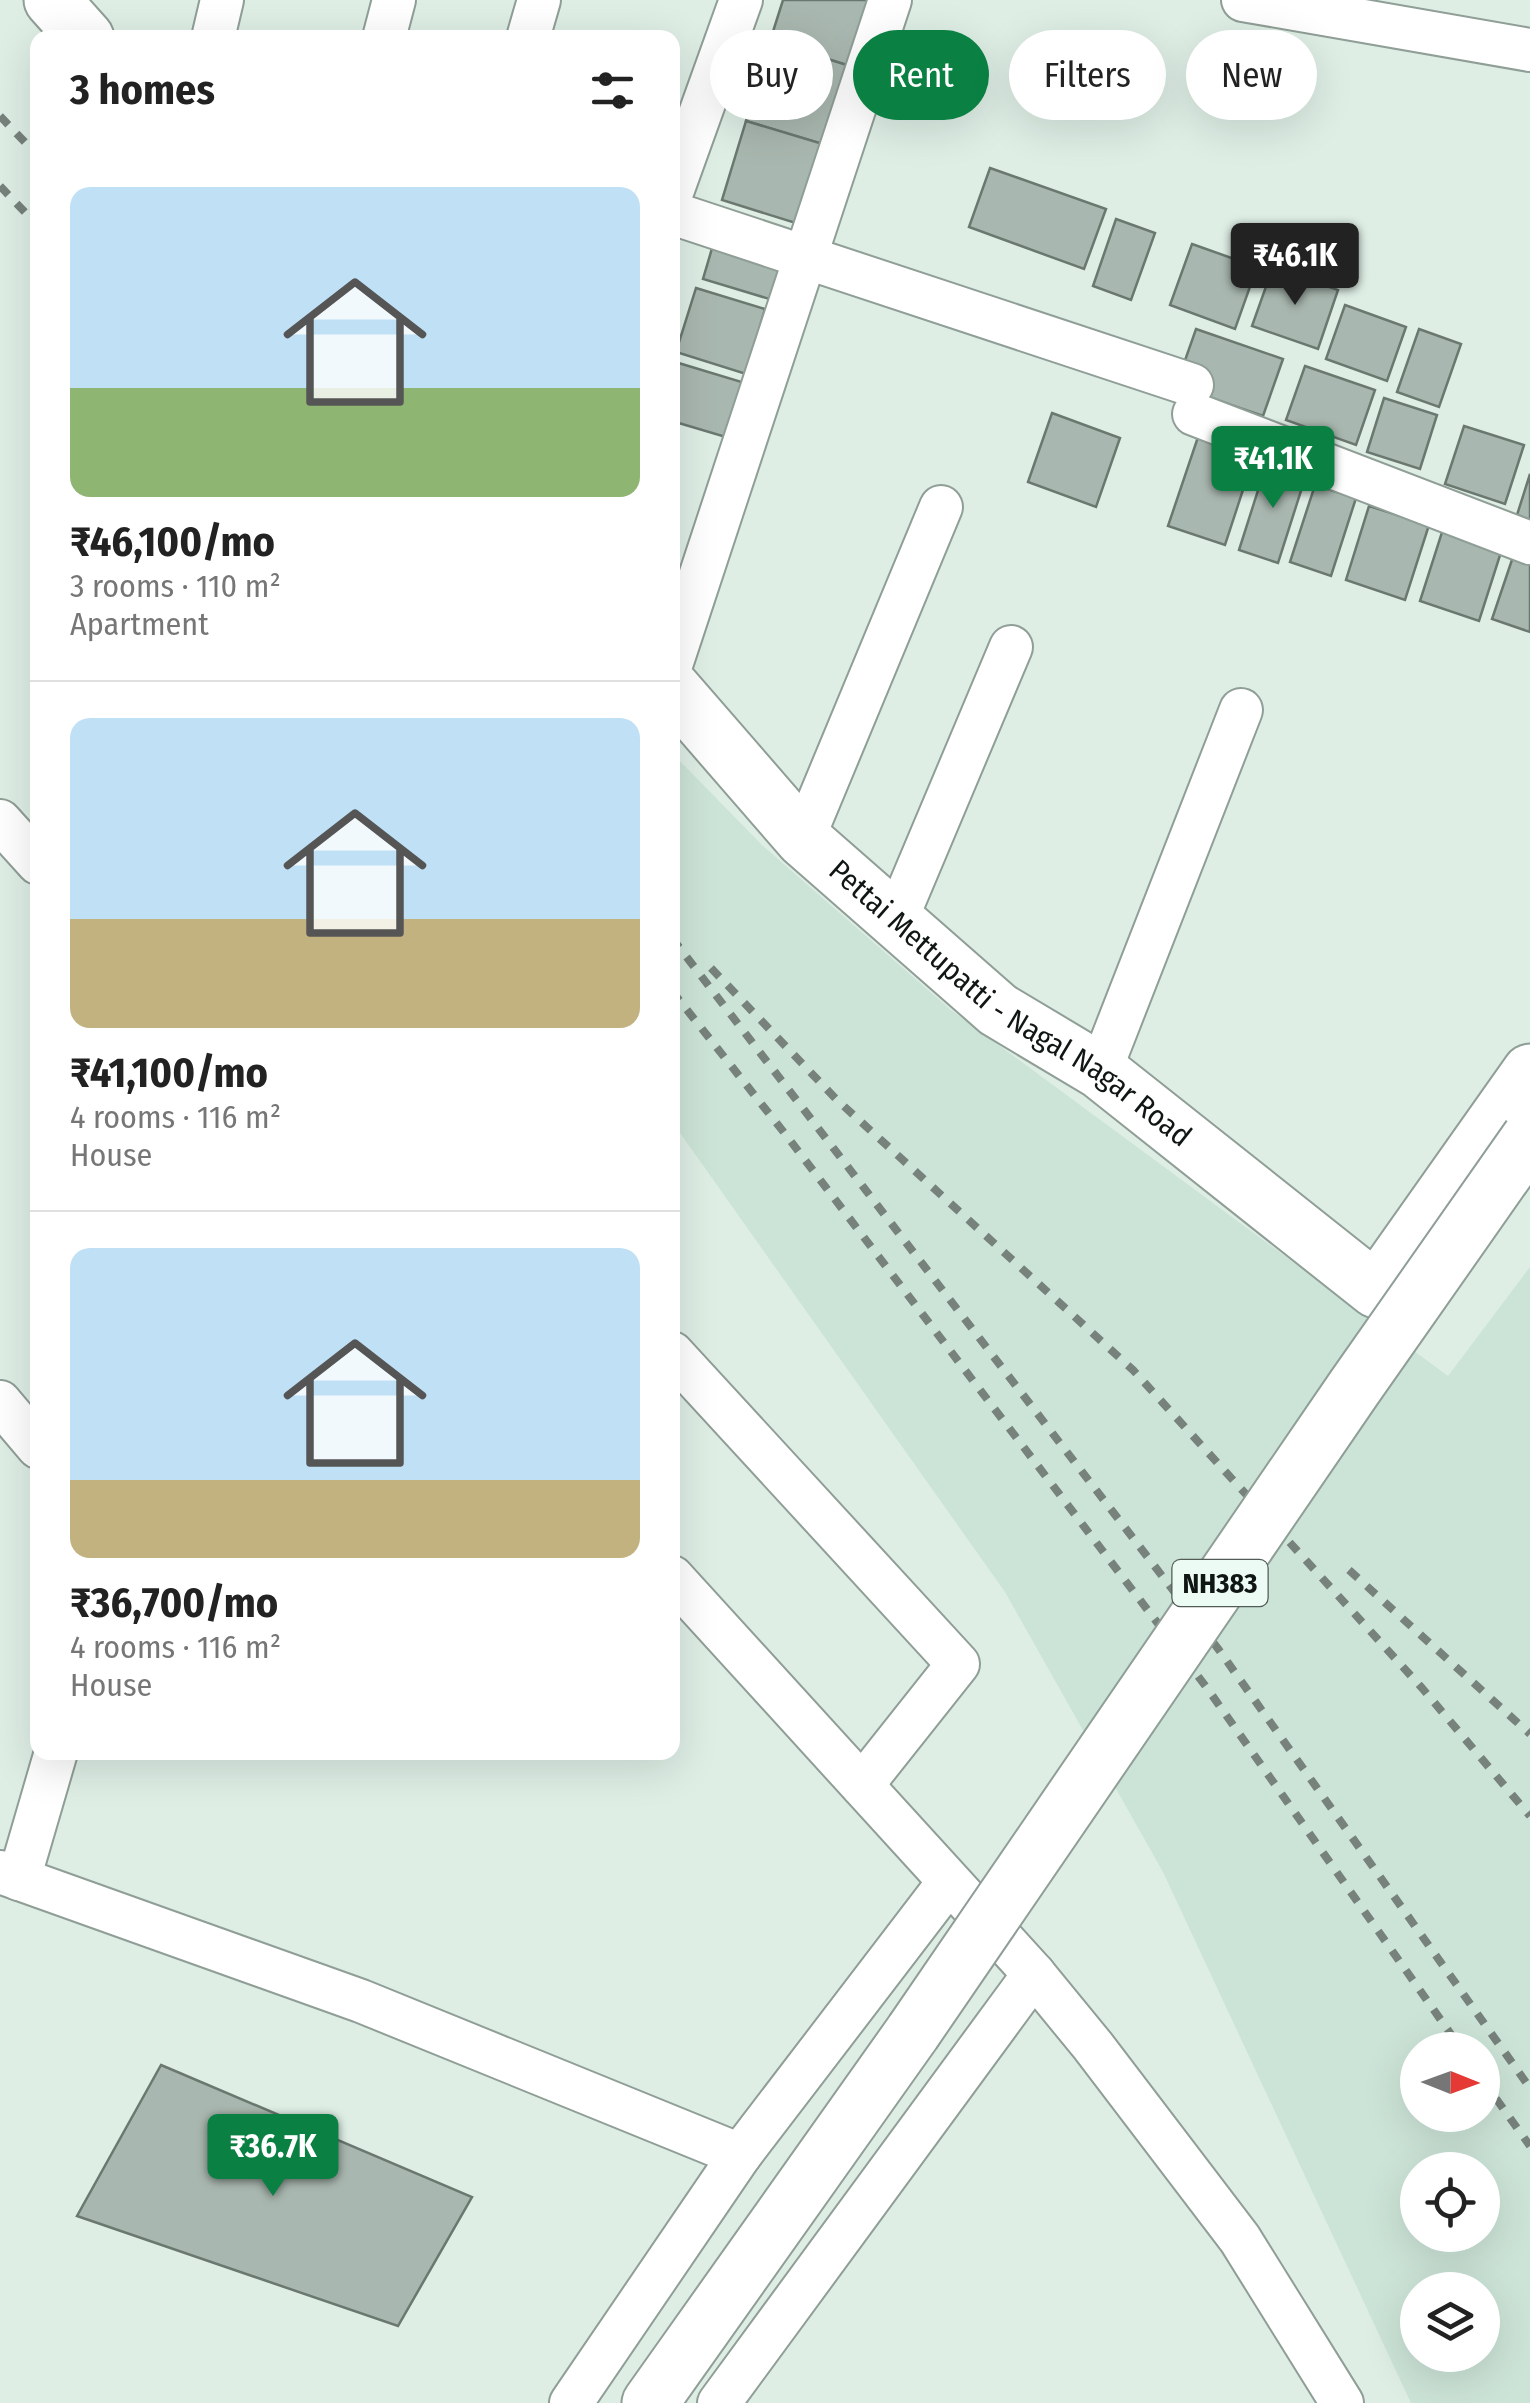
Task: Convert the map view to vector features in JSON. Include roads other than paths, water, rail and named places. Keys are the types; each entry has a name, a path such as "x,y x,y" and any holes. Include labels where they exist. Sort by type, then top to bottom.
{"main road":[{"path":"52,0 79,30"},
{"name":"Pettai Mettupatti - Nagal Nagar Road","path":"680,697 803,839 998,1010 1100,1071 1376,1290 1529,1077"},
{"name":"NH383","path":"650,2403 913,2032 1530,1137"}],"street":[{"path":"215,30 222,0"},
{"path":"386,30 394,0"},
{"path":"530,30 539,0"},
{"path":"680,170 741,0"},
{"path":"680,638 890,0"},
{"path":"1244,0 1402,13 1530,50"},
{"path":"680,216 806,255 1193,400 1530,544"},
{"path":"803,839 940,507"},
{"path":"896,920 1011,647"},
{"path":"1100,1071 1241,710"},
{"path":"0,820 30,854"},
{"path":"680,1362 958,1664 862,1785"},
{"path":"0,1402 30,1438"},
{"path":"680,1585 1034,1974 1093,2046 1240,2239 1342,2403"},
{"path":"53,1760 10,1875 361,2001 740,2156"},
{"path":"571,2403 740,2156 948,1883"},
{"path":"719,2403 1034,1974"}],"railway":[{"path":"0,116 30,148"},
{"path":"0,186 30,218"},
{"path":"680,948 1219,1650 1530,2088"},
{"path":"711,968 836,1099 1133,1370 1422,1688 1530,1816"},
{"path":"680,1001 1207,1688 1449,2032"},
{"path":"1349,1570 1530,1734"},
{"path":"1500,2104 1530,2146"}]}
